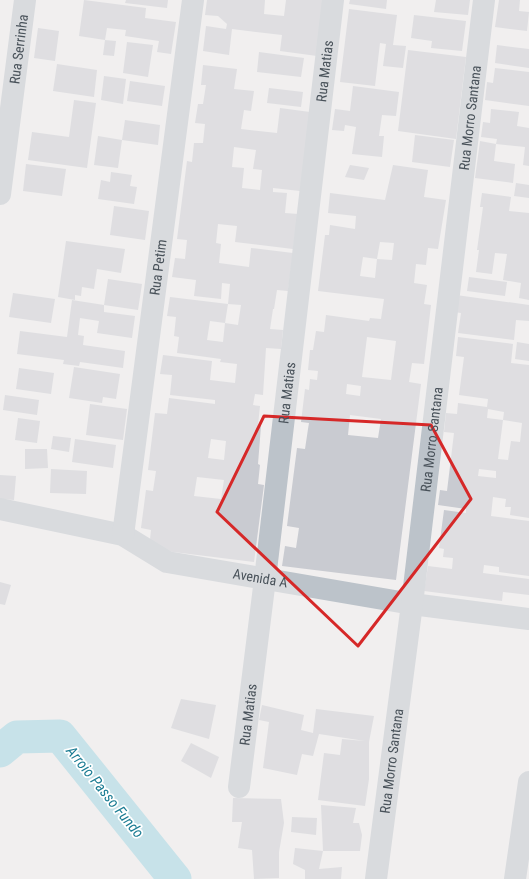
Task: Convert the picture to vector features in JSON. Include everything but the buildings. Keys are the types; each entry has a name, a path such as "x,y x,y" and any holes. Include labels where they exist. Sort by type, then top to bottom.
{"street":[{"name":"Rua Serrinha","path":"0,194 24,0"},
{"name":"Rua Petim","path":"123,535 193,0"},
{"name":"Rua Matias","path":"239,786 265,579 333,0"},
{"name":"Rua Morro Santana","path":"376,879 412,604 484,0"},
{"name":"Avenida A","path":"0,509 123,535 167,562 412,604 529,619"},
{"path":"515,879 529,782"}],"highlighted area":[{"path":"264,416 431,425 471,499 358,646 217,512"}],"waterway":[{"name":"Arroio Passo Fundo","path":"0,751 17,737 60,736 175,879"}]}
